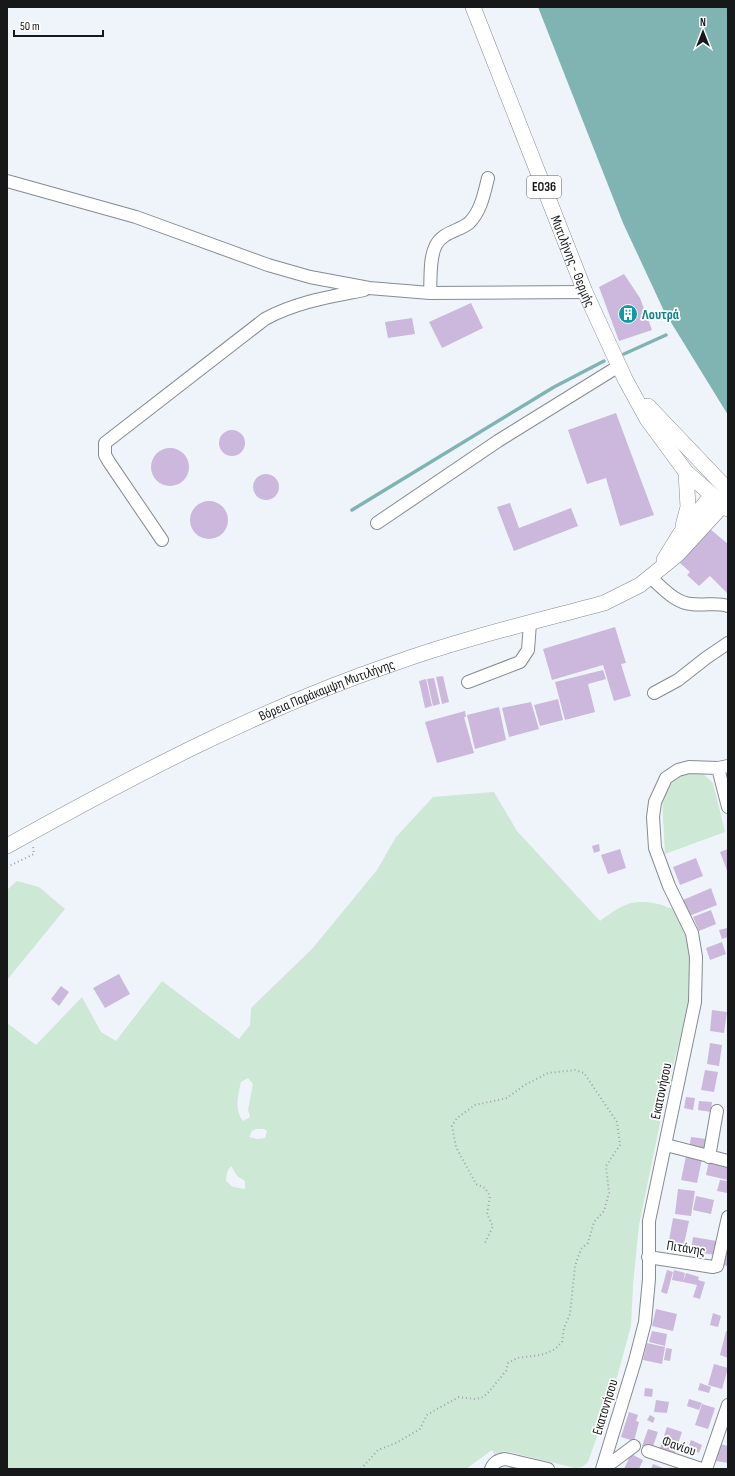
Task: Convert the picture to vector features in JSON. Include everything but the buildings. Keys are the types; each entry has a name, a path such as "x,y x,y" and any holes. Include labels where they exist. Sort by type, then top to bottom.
{"main road":[{"name":"Μυτιλήνης - Θερμής","path":"473,7 585,292 622,372 647,420 686,472 726,507"},
{"name":"Μυτιλήνης - Θερμής","path":"622,372 663,423 728,490"},
{"path":"680,534 687,517 688,507 686,472"},
{"path":"712,495 728,490 726,507"},
{"name":"Βόρεια Παράκαμψη Μυτιλήνης","path":"655,573 680,534 712,495"},
{"name":"Βόρεια Παράκαμψη Μυτιλήνης","path":"7,846 208,739 316,692 427,652 604,602 628,593 677,555 726,507"}],"street":[{"path":"430,293 436,245 445,236 468,224 475,216 480,207 488,178"},
{"path":"7,181 136,217 268,265 310,277 369,288 430,293 585,292"},
{"path":"162,540 109,462 105,455 105,443 265,319 284,308 369,288"},
{"path":"377,523 498,441 622,372"},
{"path":"655,573 683,603 728,606"},
{"path":"468,682 520,662 528,650 530,623"},
{"path":"654,693 678,680 728,643"},
{"name":"Εκατονήσου","path":"603,1469 645,1322 649,1279 649,1221 666,1146 672,1105 695,1002 696,979 692,933 669,886 655,848 653,817 655,802 660,787 666,778 678,770 689,767 723,767"},
{"path":"723,767 728,807"},
{"path":"709,1156 717,1111"},
{"path":"666,1146 728,1161"},
{"name":"Πιτάνης","path":"648,1257 713,1267 717,1266 728,1217"},
{"path":"706,1469 728,1405"},
{"path":"603,1469 634,1446"},
{"name":"Φανίου","path":"648,1451 701,1469"},
{"path":"491,1469 493,1464 499,1460 505,1459 548,1469"}],"path":[{"path":"7,867 34,854 31,833"},
{"path":"361,1469 378,1450 396,1443 420,1429 427,1415 437,1409 459,1397 474,1399 482,1398 488,1394 506,1371 508,1364 517,1358 541,1355 555,1349 562,1342 564,1328 570,1314 575,1266 581,1249 588,1243 594,1222 604,1211 609,1193 606,1166 620,1145 617,1122 584,1073 575,1070 548,1073 523,1086 506,1098 475,1105 457,1118 452,1126 456,1147 476,1184 485,1188 490,1196 488,1214 493,1226 485,1243"}],"green space":[{"path":"699,770 713,783 725,832 665,854 662,797 673,777"},
{"path":"494,792 517,831 600,921 620,907 633,903 649,902 675,909 687,938 691,967 690,998 665,1099 639,1225 633,1285 631,1326 614,1388 588,1462 582,1467 575,1468 505,1451 494,1454 492,1450 466,1469 7,1469 7,1023 36,1045 82,997 101,1032 116,1041 162,981 239,1039 250,1025 251,1008 312,949 377,870 396,837 433,797","holes":["248,1078 253,1084 248,1110 250,1117 243,1121 238,1112 238,1097 241,1082","256,1129 264,1129 267,1131 265,1138 257,1139 249,1137 252,1131","231,1166 237,1176 245,1181 245,1189 233,1187 226,1181 227,1172"]},
{"path":"17,881 39,887 65,909 7,980 7,890"}],"water":[{"path":"538,7 728,7 728,415 664,311 623,223"}],"waterway":[{"path":"624,354 666,335"},
{"path":"352,510 554,387 604,361"}],"place":[{"name":"Λουτρά","path":"628,314"}]}
